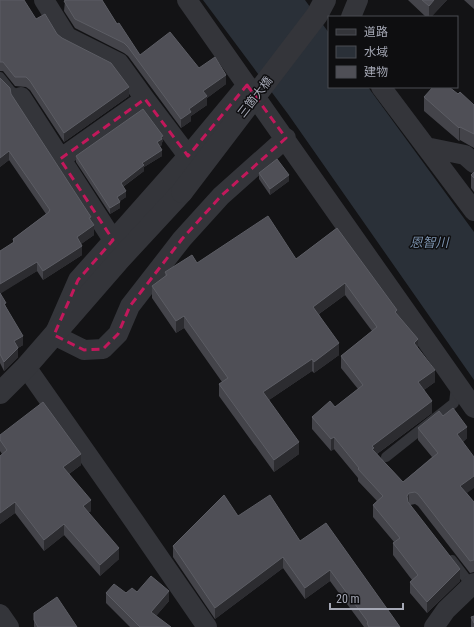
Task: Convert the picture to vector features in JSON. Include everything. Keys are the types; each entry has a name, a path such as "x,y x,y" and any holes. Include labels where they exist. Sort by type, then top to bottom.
{"street":[{"path":"44,0 67,37 119,63 188,156"},
{"path":"187,0 286,138 474,408"},
{"path":"319,0 330,16"},
{"name":"三箇大橋","path":"0,393 26,367 120,259 182,192 317,16 325,0"},
{"path":"350,16 358,0"},
{"path":"247,85 188,156 78,280 54,335 84,350 103,348 118,334 130,306 182,239 221,196 286,138"},
{"path":"382,88 474,211"},
{"path":"21,98 113,240"},
{"path":"60,159 145,99"},
{"path":"426,147 465,155 474,163"},
{"path":"26,367 207,627"},
{"path":"434,627 446,610 473,584"},
{"path":"0,614 9,627"}],"lane":[{"path":"0,77 11,91 21,98"},
{"path":"386,456 454,403 456,382"},
{"path":"447,554 473,584"}],"highlighted area":[{"path":"247,85 286,138 221,196 182,239 130,306 118,334 103,349 84,350 54,335 78,280 113,240 60,159 145,99 188,156"}],"water":[{"name":"恩智川","path":"203,0 305,0 328,32 328,88 369,88 474,232 474,380 288,114"}],"building":[{"path":"0,0 24,0 36,19 45,14 57,34 111,63 129,87 64,133 30,81 26,77 15,77 3,62 0,62"},
{"path":"102,0 117,24 119,23 140,55 170,32 199,68 215,57 226,75 203,91 207,96 189,109 191,112 181,119 128,47 124,43 75,19 64,1"},
{"path":"422,0 434,0 429,6"},
{"path":"0,78 10,88 11,94 91,217 89,218 94,225 77,237 82,246 43,271 37,262 0,284 0,251 14,242 13,239 50,210 9,151 0,158"},
{"path":"432,88 450,88 458,94 460,92 474,105 474,134 460,127 459,128 424,97"},
{"path":"143,109 163,136 161,137 162,139 157,142 162,150 142,163 144,165 121,183 126,191 117,197 120,202 110,208 76,156"},
{"path":"277,159 289,175 270,189 259,173"},
{"path":"268,216 296,259 337,228 397,310 395,312 418,339 414,343 435,370 418,382 432,401 372,446 374,448 372,449 403,482 438,453 418,428 439,411 443,416 453,408 467,427 457,434 474,457 474,476 460,486 474,502 474,560 470,561 418,494 415,492 409,493 407,496 408,502 460,569 427,602 410,582 418,575 393,543 400,538 373,505 383,496 358,469 359,468 334,437 331,439 312,417 330,401 335,407 363,385 341,356 377,327 345,283 313,307 339,343 314,362 312,359 263,392 299,442 274,460 219,384 228,378 184,316 176,321 152,286 167,275 165,272 192,255 197,263"},
{"path":"0,293 6,303 4,304 23,336 14,341 18,348 4,362 0,354"},
{"path":"43,402 81,454 63,467 91,500 83,506 119,548 100,565 64,524 44,540 15,502 0,513 0,456 7,450 0,440 0,435"},
{"path":"224,495 238,516 270,495 300,541 326,523 400,627 369,627 368,622 330,570 305,588 283,557 215,608 173,546"},
{"path":"151,576 169,591 151,612 171,627 140,627 106,593 114,584 126,593 132,588 137,592"},
{"path":"57,597 77,627 38,627 34,620 34,613"},
{"path":"474,616 474,623 471,617"}]}
